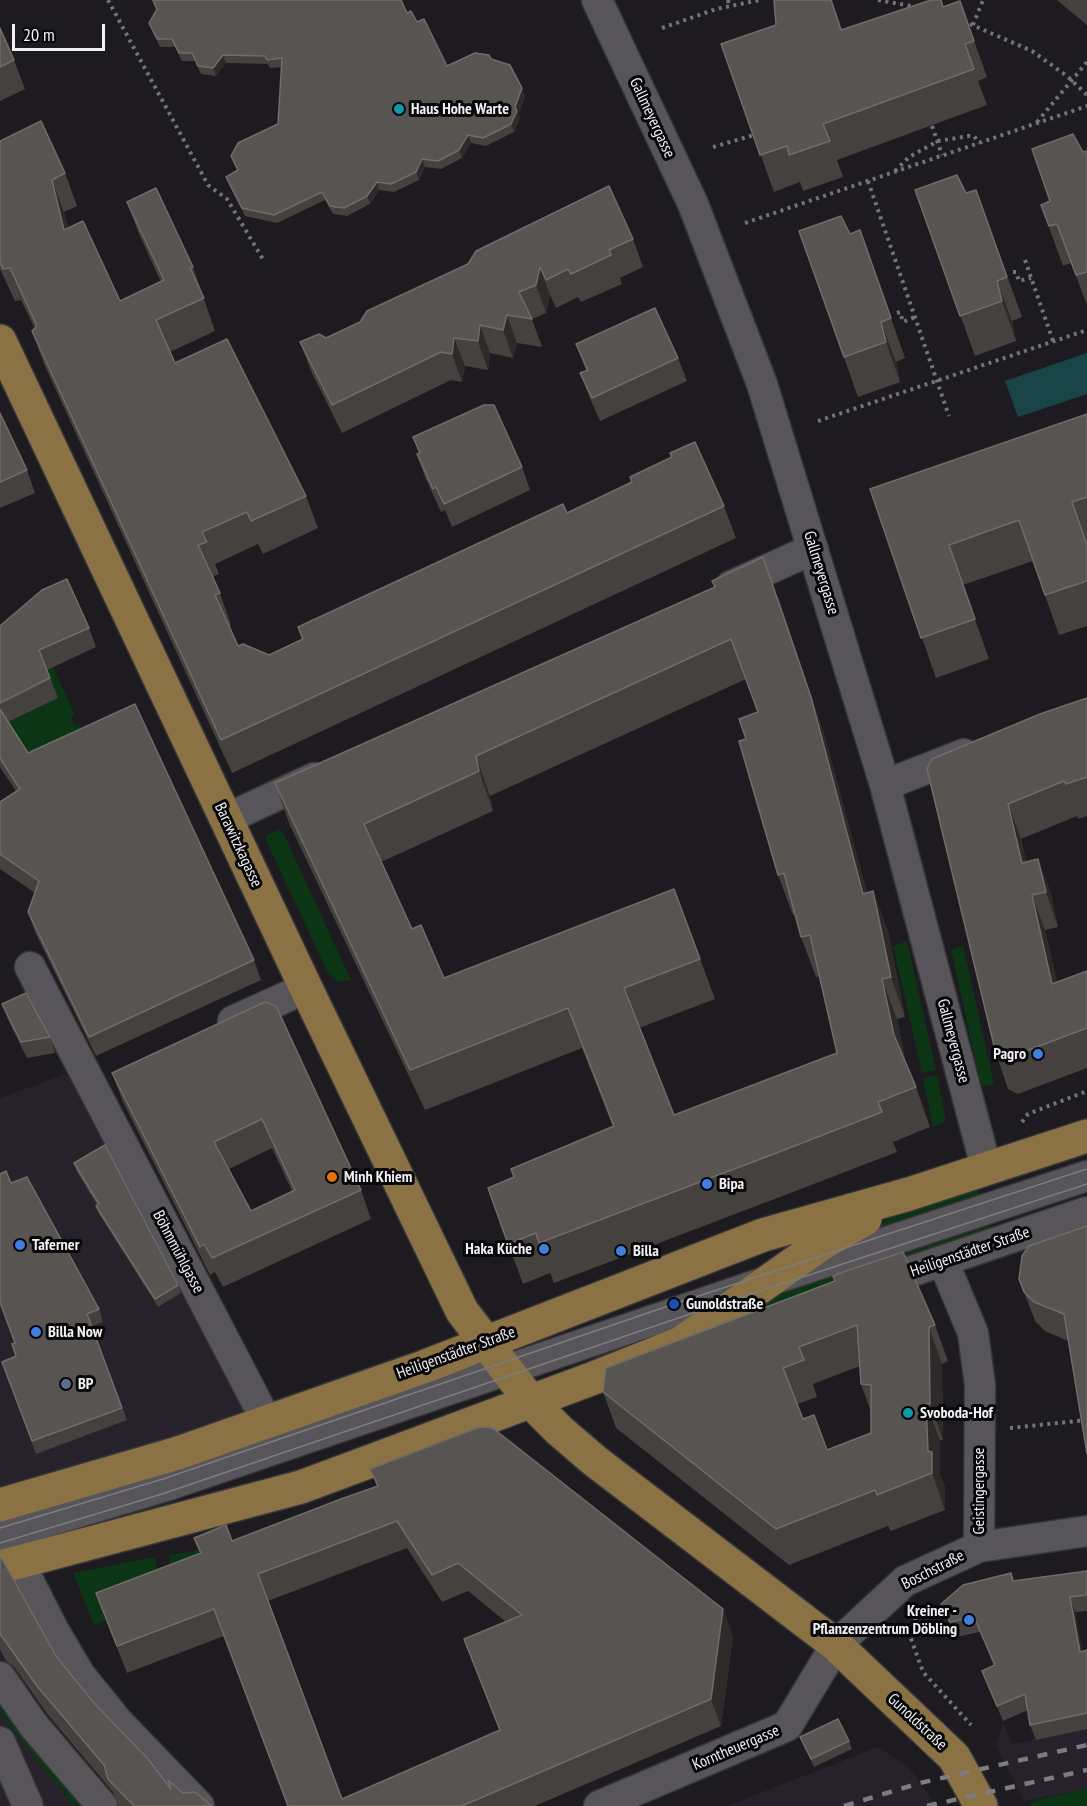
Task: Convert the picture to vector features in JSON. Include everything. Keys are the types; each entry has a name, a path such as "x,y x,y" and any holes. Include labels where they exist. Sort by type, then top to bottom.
{"main road":[{"name":"Barawitzkagasse","path":"0,341 306,988 462,1311 486,1344"},
{"name":"Heiligenstädter Straße","path":"0,1505 178,1452 486,1344 764,1235 909,1194 986,1167 1087,1136"},
{"name":"Heiligenstädter Straße","path":"10,1565 301,1487 531,1402 681,1343 824,1242 909,1194"},
{"name":"Gunoldstraße","path":"486,1344 531,1402 596,1461 836,1645 954,1757 981,1806"}],"street":[{"name":"Gallmeyergasse","path":"597,0 693,204 762,384 885,786 986,1167"},
{"path":"701,600 813,549"},
{"path":"885,786 985,745"},
{"path":"226,819 336,768"},
{"name":"Böhmmühlgasse","path":"30,968 102,1079 266,1420"},
{"path":"211,1030 306,988"},
{"path":"0,1536 166,1486 768,1281 1087,1176"},
{"name":"Heiligenstädter Straße","path":"845,1294 1087,1212"},
{"name":"Geistingergasse","path":"942,1261 973,1333 980,1385 979,1547"},
{"name":"Heiligenstädter Straße","path":"681,1343 759,1323"},
{"name":"Boschstraße","path":"836,1645 904,1581 979,1547 1087,1531"},
{"path":"10,1565 80,1676 118,1722 199,1806"},
{"name":"Korntheuergasse","path":"599,1806 787,1726 836,1645"},
{"path":"0,1677 34,1726 102,1806"},
{"path":"0,1742 28,1806"}],"path":[{"path":"108,0 208,185 227,199 264,261"},
{"path":"728,0 729,6"},
{"path":"662,28 729,6 760,0"},
{"path":"878,0 927,10"},
{"path":"973,25 983,0"},
{"path":"955,17 1032,51 1087,95"},
{"path":"1037,123 1087,62"},
{"path":"745,223 1087,106"},
{"path":"932,126 942,155"},
{"path":"713,147 754,135"},
{"path":"895,172 909,157 938,141 974,136 979,143"},
{"path":"868,181 949,416"},
{"path":"1025,260 1053,341"},
{"path":"1013,272 1016,272 1019,281 1031,278"},
{"path":"897,313 900,312 903,322 915,317"},
{"path":"818,421 1087,330"},
{"path":"980,1430 1087,1420"},
{"path":"923,1672 909,1632 924,1600"}],"shaded area":[{"path":"66,1074 90,1084 266,1420 0,1510 0,1098"},
{"path":"0,1650 16,1677 83,1768 117,1806 0,1806"},
{"path":"1003,1723 1012,1744 1087,1728 1087,1788 1024,1802 996,1746"},
{"path":"878,1747 909,1768 937,1806 727,1806"}],"green space":[{"path":"53,667 75,715 71,717 75,725 79,724 90,747 35,772 0,726 46,670"},
{"path":"279,829 283,832 351,980 339,982 328,973 266,840 267,835"},
{"path":"907,941 936,1070 922,1073 893,946"},
{"path":"963,945 994,1084 981,1087 951,949"},
{"path":"937,1075 946,1121 933,1127 923,1078"},
{"path":"976,1187 980,1197 878,1230 876,1228 891,1216"},
{"path":"988,1223 992,1232 738,1318 769,1294"},
{"path":"200,1550 211,1580 94,1625 73,1573 155,1557 158,1573 171,1571 169,1555"},
{"path":"0,1700 92,1806 75,1806 53,1781 0,1713"},
{"path":"1087,1788 1087,1806 1032,1806 1030,1802"}],"water":[{"path":"1087,353 1087,394 1018,417 1005,381"}],"building":[{"name":"Haus Hohe Warte","path":"153,0 401,0 407,13 411,11 417,22 424,19 447,66 475,53 489,55 491,59 510,65 522,88 515,107 517,111 511,124 483,138 468,135 459,150 438,161 422,159 416,172 391,184 377,182 367,196 344,208 330,206 322,192 274,215 242,208 226,177 238,170 231,156 238,143 278,124 282,58 267,60 265,56 223,55 213,68 198,66 192,53 179,53 172,39 157,39 149,23 157,9"},
{"path":"774,0 831,0 841,30 931,0 941,0 943,7 960,1 974,41 965,44 974,69 823,124 830,141 789,155 787,146 760,155 721,44 776,25"},
{"path":"0,28 14,60 0,67"},
{"path":"41,121 65,173 52,180 64,230 83,221 120,301 164,280 127,202 156,188 193,267 190,268 204,298 156,320 175,363 227,339 306,496 251,521 247,512 202,532 207,542 198,545 220,593 215,595 238,646 243,644 269,655 303,639 298,627 563,504 567,513 632,482 630,477 672,457 670,453 695,442 724,506 221,740 32,331 37,326 10,268 3,269 0,262 0,141"},
{"path":"1073,134 1083,152 1087,151 1087,272 1076,275 1057,224 1049,226 1041,205 1050,201 1032,149"},
{"path":"957,175 966,193 976,190 1007,277 997,281 1002,301 960,316 915,190"},
{"path":"609,186 633,239 609,250 611,255 571,274 568,269 546,280 540,267 536,285 519,292 532,319 507,315 503,330 480,325 478,341 454,338 452,354 441,352 332,405 300,342 319,334 326,338 360,322 367,311 468,264 476,251"},
{"path":"841,216 850,234 860,230 891,318 881,322 886,342 844,357 799,231"},
{"path":"655,308 678,358 592,398 580,373 588,370 576,344"},
{"path":"484,405 494,405 522,467 444,504 436,487 433,489 417,454 420,453 413,437"},
{"path":"0,413 27,470 0,482"},
{"path":"1087,414 1087,497 1072,502 1087,545 1087,581 1045,595 1019,520 949,545 975,619 921,638 870,489"},
{"path":"763,557 811,697 863,894 873,891 891,977 882,979 894,1035 916,1087 878,1102 882,1112 779,1152 539,1243 536,1233 508,1244 488,1188 514,1177 511,1169 614,1126 568,1008 410,1070 275,783 715,587 712,581","holes":["731,639 758,712 739,719 746,739 739,741 778,875 784,873 801,937 810,935 837,1053 674,1115 624,988 700,959 674,889 444,978 421,925 412,929 364,824 479,771 476,756"]},
{"path":"67,579 89,628 39,650 50,678 0,703 0,626 42,590"},
{"path":"1087,698 1087,777 1066,784 1064,781 1008,804 1022,863 1038,859 1046,892 1032,895 1052,984 1087,971 1087,1028 1005,1059 996,1054 927,769 932,759 1040,714"},
{"path":"135,704 254,960 89,1037 28,912 39,881 0,854 0,802 20,789 0,758 0,709 28,753"},
{"path":"26,993 50,1037 21,1042 2,1004"},
{"path":"265,1002 276,1006 361,1190 212,1258 204,1244 200,1247 112,1073","holes":["262,1119 295,1190 251,1211 214,1142"]},
{"path":"105,1145 178,1285 155,1299 96,1206 99,1204 74,1163"},
{"path":"6,1171 11,1183 27,1177 99,1309 87,1314 122,1408 32,1441 2,1362 16,1356 12,1344 15,1343 0,1302 0,1174"},
{"path":"1087,1226 1087,1454 1064,1314 1034,1302 1024,1292 1019,1279 1022,1256 1029,1246"},
{"path":"903,1252 935,1325 929,1327 930,1404 926,1404 928,1451 932,1452 932,1473 877,1495 875,1490 776,1529 603,1392 606,1368 835,1281 833,1276","holes":["857,1325 861,1384 871,1385 871,1433 827,1450 814,1415 803,1419 783,1368 804,1360 799,1347"]},
{"path":"477,1428 494,1429 723,1609 711,1699 462,1806 288,1806 214,1609 117,1646 96,1593 201,1553 194,1538 226,1525 232,1541 378,1486 370,1469","holes":["397,1521 432,1575 458,1563 522,1615 464,1639 500,1730 342,1799 258,1574"]},
{"path":"1,1557 56,1656 94,1703 148,1759 171,1789 168,1780 183,1793 195,1792 212,1806 134,1806 108,1779 104,1765 37,1686 0,1635"},
{"path":"1087,1571 1087,1595 1070,1597 1080,1652 1087,1650 1087,1713 1030,1725 1025,1694 997,1706 982,1671 995,1665 974,1617 950,1622 941,1604 963,1585 1011,1573 1013,1581"},
{"path":"838,1719 849,1741 811,1759 800,1737"}],"tram line":[{"path":"0,1528 163,1479 674,1304 1087,1169"},
{"path":"0,1543 162,1494 693,1313 1087,1184"}],"railway":[{"path":"844,1806 920,1783 1087,1745"},
{"path":"927,1806 1087,1770"}],"place":[{"name":"Haus Hohe Warte","path":"399,109"},
{"name":"Pagro","path":"1038,1054"},
{"name":"Minh Khiem","path":"332,1177"},
{"name":"Bipa","path":"707,1184"},
{"name":"Taferner","path":"20,1245"},
{"name":"Haka Küche","path":"544,1249"},
{"name":"Billa","path":"621,1251"},
{"name":"Gunoldstraße","path":"674,1304"},
{"name":"Billa Now","path":"36,1332"},
{"name":"BP","path":"66,1384"},
{"name":"Svoboda-Hof","path":"908,1413"},
{"name":"Kreiner - Pflanzenzentrum Döbling","path":"969,1620"}]}
